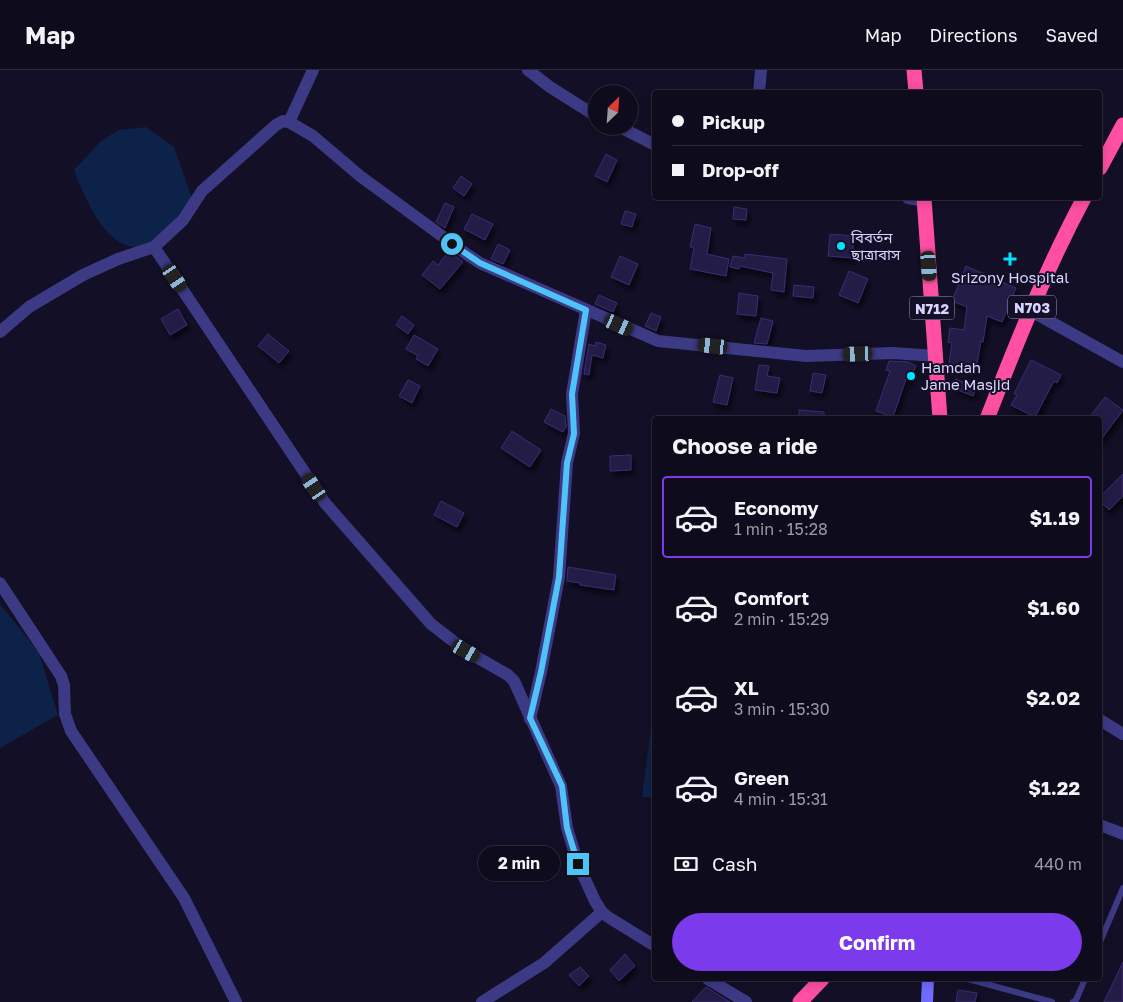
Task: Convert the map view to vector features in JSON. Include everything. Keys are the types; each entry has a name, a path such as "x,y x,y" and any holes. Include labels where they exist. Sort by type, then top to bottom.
{"highway":[{"path":"914,70 916,90"},
{"path":"1102,164 1123,125"},
{"name":"N712","path":"924,200 940,416"},
{"name":"N703","path":"988,416 1017,341 1069,226 1083,200"},
{"path":"800,1002 820,981"}],"street":[{"path":"288,122 313,70"},
{"path":"528,70 550,87 588,111"},
{"path":"758,90 761,71"},
{"path":"1,331 29,307 83,275 118,259 154,246 183,220 202,191 276,125 288,122 313,136 360,176 480,263 658,341 806,356 893,353 935,356"},
{"path":"636,135 652,143"},
{"path":"154,246 325,503 431,624 466,651 514,681 562,786 567,828 578,864 595,901 602,912 608,917 652,944"},
{"path":"530,718 541,672 559,577 567,463 574,434 572,394 586,310"},
{"path":"1031,311 1123,362"},
{"path":"0,583 61,676 64,685 65,714 71,731 184,898 236,1002"},
{"path":"1102,721 1123,734"},
{"path":"1102,826 1123,834"},
{"path":"482,1002 544,963 602,912"},
{"path":"711,981 746,1002"},
{"path":"927,1002 928,981"}],"lane":[{"path":"1102,937 1123,888"},
{"path":"975,981 1052,1002"},
{"path":"1073,1002 1076,1000 1084,981"}],"water":[{"path":"146,127 174,147 192,198 181,218 164,234 147,245 132,247 119,242 96,217 74,170 100,142 118,130"},
{"path":"0,604 39,653 58,715 0,748"},
{"path":"652,720 652,797 642,797"}],"building":[{"path":"606,154 617,160 607,182 595,176"},
{"path":"461,176 472,184 464,196 453,188"},
{"path":"445,203 454,207 445,228 436,222"},
{"path":"734,207 747,209 746,220 733,219"},
{"path":"625,211 636,214 632,227 621,224"},
{"path":"472,214 493,224 485,240 464,229"},
{"path":"695,224 711,228 707,254 729,259 726,276 690,269 694,248 690,247"},
{"name":"বিবর্তন ছাত্রাবাস","path":"830,234 854,236 852,258 828,256"},
{"path":"498,244 510,250 503,264 491,259"},
{"path":"449,251 463,262 440,289 422,275 433,261 438,265"},
{"path":"745,254 787,259 784,292 771,290 773,273 740,266 739,269 730,267 733,256 745,258"},
{"path":"620,256 638,264 629,285 611,277"},
{"path":"966,266 1016,288 1002,322 987,316 976,369 949,363 952,343 948,342 950,328 964,330 967,307 952,301"},
{"path":"849,271 868,279 858,303 839,295"},
{"path":"794,285 814,287 813,298 793,296"},
{"path":"739,293 758,296 756,316 737,314"},
{"path":"599,295 617,303 613,312 595,304"},
{"path":"178,309 187,325 170,335 161,319"},
{"path":"651,313 661,317 656,331 645,326"},
{"path":"402,316 414,325 408,334 396,325"},
{"path":"761,318 773,321 767,344 754,343"},
{"path":"268,334 289,351 279,363 258,346"},
{"path":"414,335 438,349 428,366 416,359 418,356 406,349"},
{"path":"596,342 606,345 603,358 592,355 589,375 584,374 589,344 595,346"},
{"path":"1031,360 1061,375 1057,383 1054,381 1036,416 1011,405 1017,395 1014,394"},
{"path":"889,361 908,362 916,366 909,380 906,379 893,416 876,411 890,371 886,370"},
{"path":"759,365 769,366 767,376 780,378 777,393 755,390"},
{"path":"813,373 826,375 822,393 810,391"},
{"path":"720,375 733,378 727,405 713,402"},
{"path":"956,379 976,388 973,396 953,388"},
{"path":"408,380 420,386 412,403 399,396"},
{"path":"1105,397 1123,410 1102,438 1102,416 1090,416"},
{"path":"551,409 565,416 566,427 563,432 544,422"},
{"path":"799,410 824,412 824,416 799,416"},
{"path":"512,431 541,450 530,467 501,448"},
{"path":"631,455 631,470 610,471 610,456"},
{"path":"1123,474 1123,496 1109,510 1102,503 1102,495"},
{"path":"441,501 464,513 457,527 434,515"},
{"path":"568,567 616,575 614,590 567,581"},
{"path":"625,954 635,966 619,981 610,970"},
{"path":"1123,962 1123,1002 1104,1002"},
{"path":"580,967 589,976 579,986 569,975"},
{"path":"706,987 730,1002 692,1002"},
{"path":"958,990 977,993 975,1002 956,1002"}],"place":[{"name":"বিবর্তন ছাত্রাবাস","path":"841,246"},
{"name":"Srizony Hospital","path":"1010,259"},
{"name":"Hamdah Jame Masjid","path":"911,376"}],"route":[{"path":"452,244 480,263 586,310 572,394 575,425 564,488 559,577 541,672 530,718 562,786 567,828 578,864"}]}
